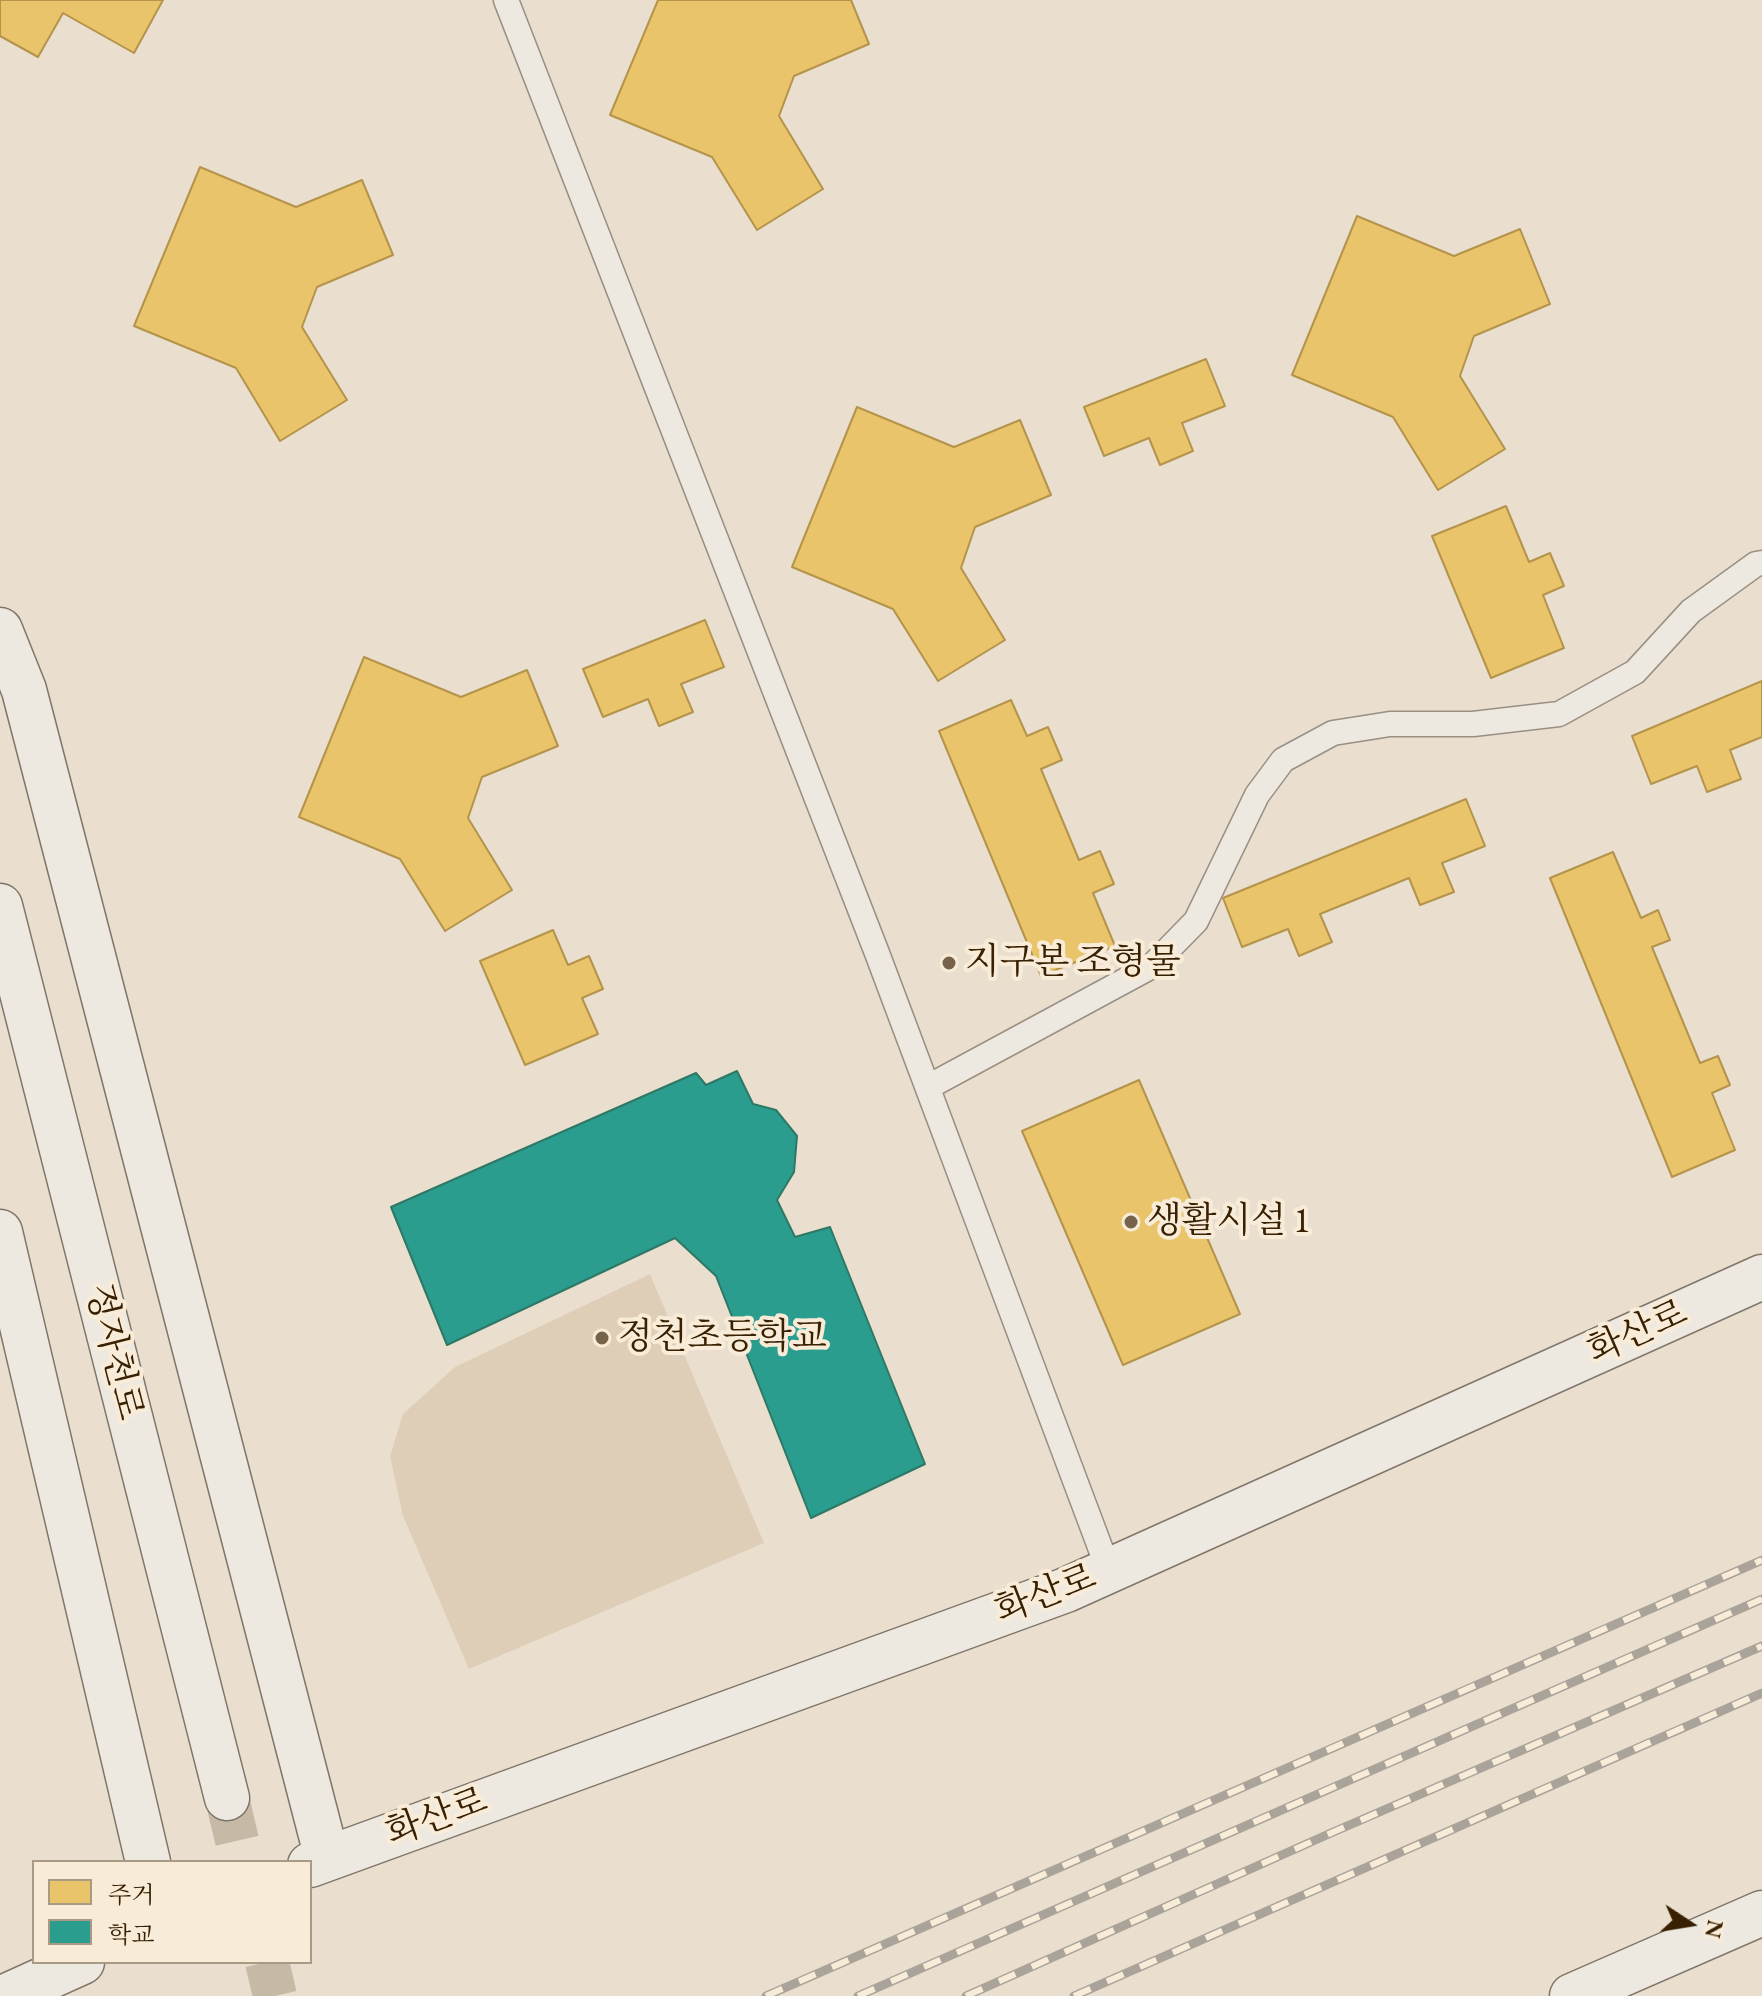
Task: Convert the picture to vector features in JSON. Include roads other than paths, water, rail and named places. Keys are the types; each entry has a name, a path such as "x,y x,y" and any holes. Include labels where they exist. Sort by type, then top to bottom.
{"street":[{"path":"0,630 24,690 318,1861"},
{"name":"정자천로","path":"0,906 227,1798"},
{"path":"0,1232 148,1860"},
{"name":"화산로","path":"318,1861 1066,1590 1762,1277"},
{"path":"1572,1996 1762,1913"},
{"path":"7,1996 78,1964"}],"lane":[{"path":"506,0 928,1087 1109,1571"},
{"path":"928,1087 1152,966 1196,921 1257,795 1283,760 1333,733 1390,724 1473,724 1559,714 1635,672 1691,611 1756,564 1762,563"}],"tunnel":[{"path":"227,1798 242,1860"},
{"path":"267,1964 275,1996"}],"railway":[{"path":"766,1996 1762,1560"},
{"path":"858,1996 1762,1599"},
{"path":"966,1996 1762,1646"},
{"path":"1074,1996 1762,1693"}],"place":[{"name":"지구본 조형물","path":"949,963"},
{"name":"생활시설 1","path":"1131,1222"},
{"name":"정천초등학교","path":"602,1338"}]}
